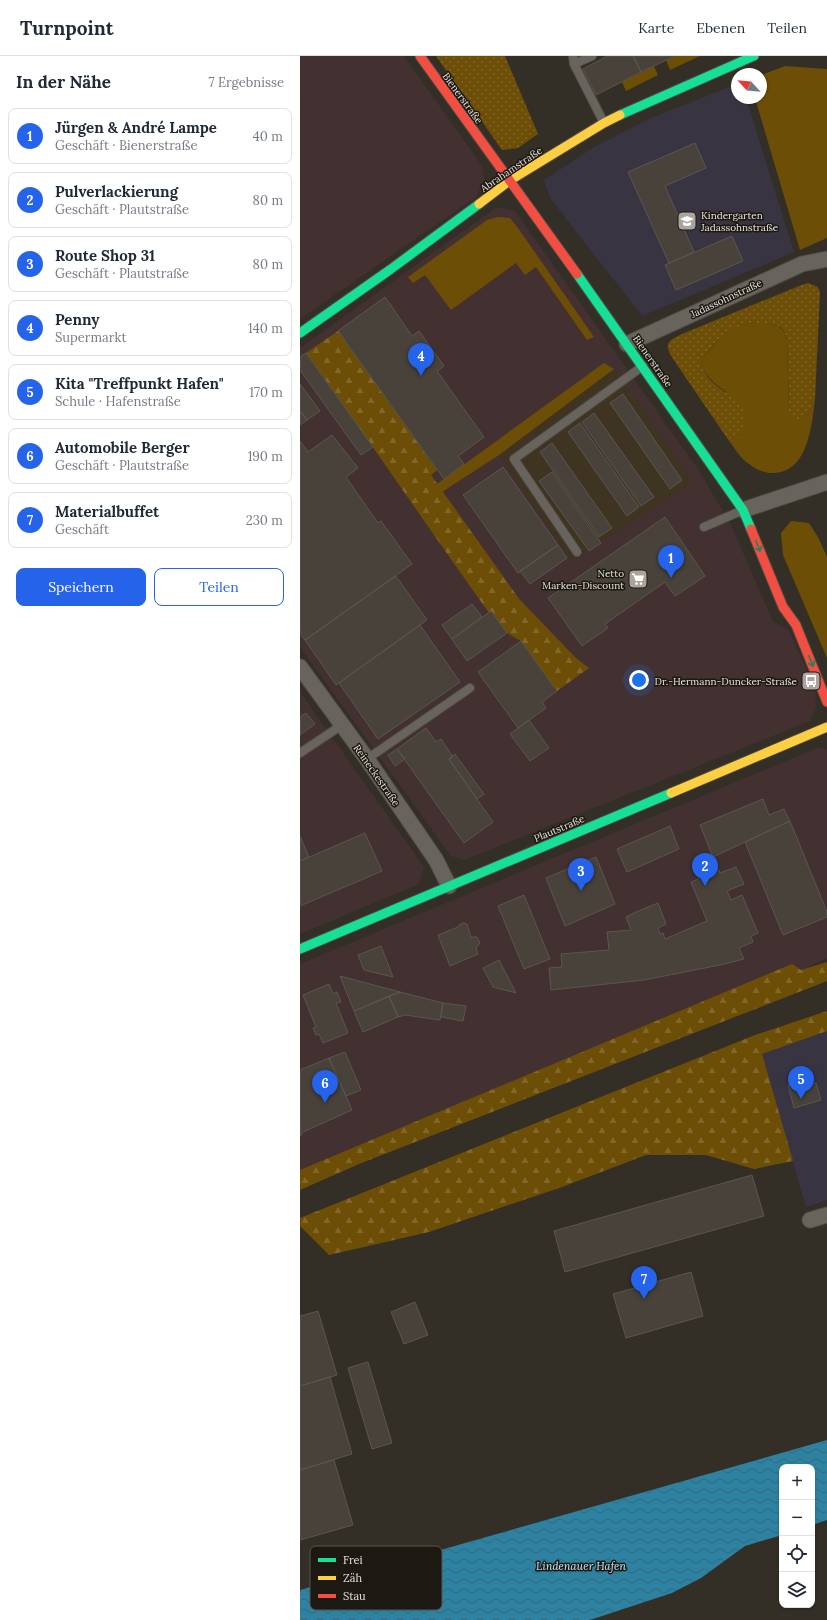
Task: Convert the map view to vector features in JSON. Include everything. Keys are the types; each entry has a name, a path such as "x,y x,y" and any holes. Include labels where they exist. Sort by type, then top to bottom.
{"street":[{"name":"Bienerstraße","path":"420,56 643,366 743,510 784,607 796,625 827,702"},
{"name":"Abrahamstraße","path":"300,333 392,269 509,181 604,123 638,106 754,56"},
{"name":"Jadassohnstraße","path":"627,344 802,264 827,259"},
{"path":"743,510 827,482"},
{"name":"Reineckestraße","path":"300,667 367,759 436,860 448,886"},
{"name":"Plautstraße","path":"300,949 827,727"},
{"path":"810,1220 827,1215"}],"lane":[{"path":"592,56 574,60 604,123"},
{"path":"577,552 514,458 643,366"},
{"path":"704,527 743,510"},
{"path":"367,759 470,688"},
{"path":"300,753 342,725"}],"shaded area":[{"path":"300,56 404,56 483,167 484,180 476,197 300,319"},
{"path":"731,86 731,104 748,104 794,252 642,316 550,198 544,180 594,147 649,119"},
{"path":"497,207 515,211 700,472 731,525 773,622 788,629 815,688 816,708 810,721 464,860 451,856 300,647 300,348"},
{"path":"614,369 693,481 572,562 499,455"},
{"path":"300,692 424,867 419,884 300,934"},
{"path":"817,748 827,749 827,958 801,970 300,1172 300,964"},
{"path":"827,1031 827,1200 806,1207 761,1054"}],"green space":[{"path":"436,56 505,56 538,134 518,148 502,150"},
{"path":"675,56 700,56 670,70 666,60"},
{"path":"654,66 658,75 626,91 622,82"},
{"path":"785,66 827,69 827,238 800,250 757,104 767,104 767,73"},
{"path":"498,217 510,218 518,228 594,337 587,340 536,267 525,275 516,263 451,310 425,275 413,283 408,277 487,220"},
{"path":"808,283 818,287 820,292 815,399 805,420 799,422 793,418 789,410 787,340 784,331 778,326 768,323 744,325 728,332 723,336 713,345 701,361 706,375 723,391 742,403 744,417 743,430 738,438 727,438 673,359 668,349 668,343 682,334"},
{"path":"767,323 775,325 783,330 787,340 789,410 805,420 815,399 810,434 801,456 794,465 785,471 774,473 761,471 746,462 727,438 738,438 726,392 714,383 707,375 702,368 701,361 718,340 735,327 747,324"},
{"path":"338,331 437,470 431,475 520,600 576,658 589,668 557,691 521,641 507,633 491,611 489,613 306,353"},
{"path":"604,363 614,369 499,455 442,492 437,484"},
{"path":"791,521 809,523 818,537 827,557 827,658 783,555 781,533"},
{"path":"827,962 827,981 359,1164 300,1190 300,1170 792,964 801,970"},
{"path":"827,1011 827,1031 762,1054 793,1161 754,1169 706,1155 646,1155 562,1187 429,1232 329,1255 300,1226 300,1218 755,1035"}],"water":[{"name":"Lindenauer Hafen","path":"827,1440 827,1520 815,1524 815,1464 779,1464 779,1536 745,1546 701,1578 672,1593 590,1620 300,1620 300,1590 310,1587 310,1610 442,1610 442,1550"}],"building":[{"path":"607,56 633,56 641,72 596,95 583,69"},
{"path":"633,56 675,56 641,72"},
{"path":"695,143 706,168 665,186 694,252 669,263 628,172"},
{"path":"732,236 743,261 676,290 665,265"},
{"path":"385,297 412,336 419,331 444,366 437,371 484,437 458,456 464,464 444,479 338,331"},
{"path":"306,353 373,447 361,455 300,370 300,357"},
{"path":"300,384 320,411 307,420 300,411"},
{"path":"623,394 682,480 670,489 610,403"},
{"path":"300,411 307,420 300,425"},
{"path":"594,413 654,497 641,506 582,422"},
{"path":"580,423 639,507 627,516 568,432"},
{"path":"332,435 358,468 346,477 378,523 381,521 412,564 305,640 300,634 300,441 308,452"},
{"path":"552,443 612,528 599,537 540,452"},
{"path":"503,467 558,545 518,573 463,495"},
{"path":"552,472 601,543 589,551 539,481"},
{"name":"Netto Marken-Discount","path":"665,517 705,576 675,596 665,582 605,624 608,628 582,646 548,598"},
{"path":"558,545 567,558 530,584 520,571"},
{"path":"396,576 427,620 336,685 305,640"},
{"path":"472,604 482,617 452,639 442,625"},
{"path":"491,611 507,633 467,661 452,639"},
{"path":"420,625 460,682 378,739 339,683"},
{"path":"521,641 557,691 542,702 546,708 518,728 478,672"},
{"path":"306,713 315,724 300,735 300,717"},
{"path":"529,720 549,748 530,761 510,734"},
{"path":"426,728 436,742 441,739 453,757 449,759 493,822 464,843 397,749"},
{"path":"397,749 405,759 395,766 388,755"},
{"path":"455,754 484,794 477,799 449,759"},
{"path":"763,799 769,815 784,809 790,821 713,857 700,825"},
{"path":"790,821 827,912 827,917 783,935 745,842"},
{"path":"670,826 679,849 627,872 617,849"},
{"path":"365,833 382,871 300,906 300,861"},
{"path":"300,836 309,857 300,861"},
{"path":"596,857 615,904 565,926 546,878"},
{"path":"736,867 744,884 727,891 731,900 742,895 758,933 751,936 753,942 739,948 744,959 644,980 551,990 549,968 562,967 561,954 609,950 607,932 631,930 626,917 636,912 658,903 666,924 658,928 660,934 663,933 665,939 707,921 691,882 719,870 720,873"},
{"path":"524,895 550,959 524,969 498,906"},
{"path":"463,923 467,924 471,937 477,937 480,943 476,948 478,954 450,966 438,935 458,927"},
{"path":"381,946 393,977 364,970 358,955"},
{"path":"499,960 516,993 493,987 483,968"},
{"path":"340,976 400,992 354,1011"},
{"path":"329,984 333,994 337,992 341,1002 336,1003 348,1033 323,1043 319,1034 316,1035 313,1028 316,1027 303,995"},
{"path":"400,992 443,1003 440,1020 405,1015 398,1017 389,996"},
{"path":"389,996 398,1017 363,1032 354,1011"},
{"path":"443,1003 466,1006 463,1021 441,1017"},
{"path":"345,1052 361,1090 346,1096 329,1058"},
{"path":"329,1058 352,1110 301,1133 302,1135 300,1135 300,1070"},
{"path":"797,1082 798,1088 816,1083 821,1100 794,1108 788,1085"},
{"path":"752,1175 764,1216 565,1272 554,1231"},
{"path":"691,1272 703,1316 626,1338 613,1294"},
{"path":"415,1302 428,1335 404,1344 391,1312"},
{"path":"318,1311 337,1375 300,1386 300,1316"},
{"path":"368,1362 392,1443 372,1449 348,1368"},
{"path":"330,1377 352,1454 300,1470 300,1386"},
{"path":"334,1460 353,1525 300,1540 300,1470"}],"traffic: fast":[{"path":"620,115 754,56"},
{"path":"300,333 391,269 479,204"},
{"path":"577,274 743,510 751,529"},
{"path":"300,949 671,793"}],"traffic: slow":[{"path":"479,204 509,181 604,123 620,115"},
{"path":"671,793 827,727"}],"traffic: jam":[{"path":"420,56 577,274"},
{"path":"751,529 783,607 796,625 827,702"}],"place":[{"name":"Kindergarten Jadassohnstraße","path":"687,221"},
{"name":"Penny","path":"421,376"},
{"name":"Jürgen & André Lampe","path":"671,578"},
{"name":"Netto Marken-Discount","path":"638,579"},
{"name":"Dr.-Hermann-Duncker-Straße","path":"811,681"},
{"name":"Pulverlackierung","path":"705,886"},
{"name":"Route Shop 31","path":"581,891"},
{"name":"Kita \"Treffpunkt Hafen\"","path":"801,1099"},
{"name":"Automobile Berger","path":"325,1103"},
{"name":"Materialbuffet","path":"644,1299"}]}
